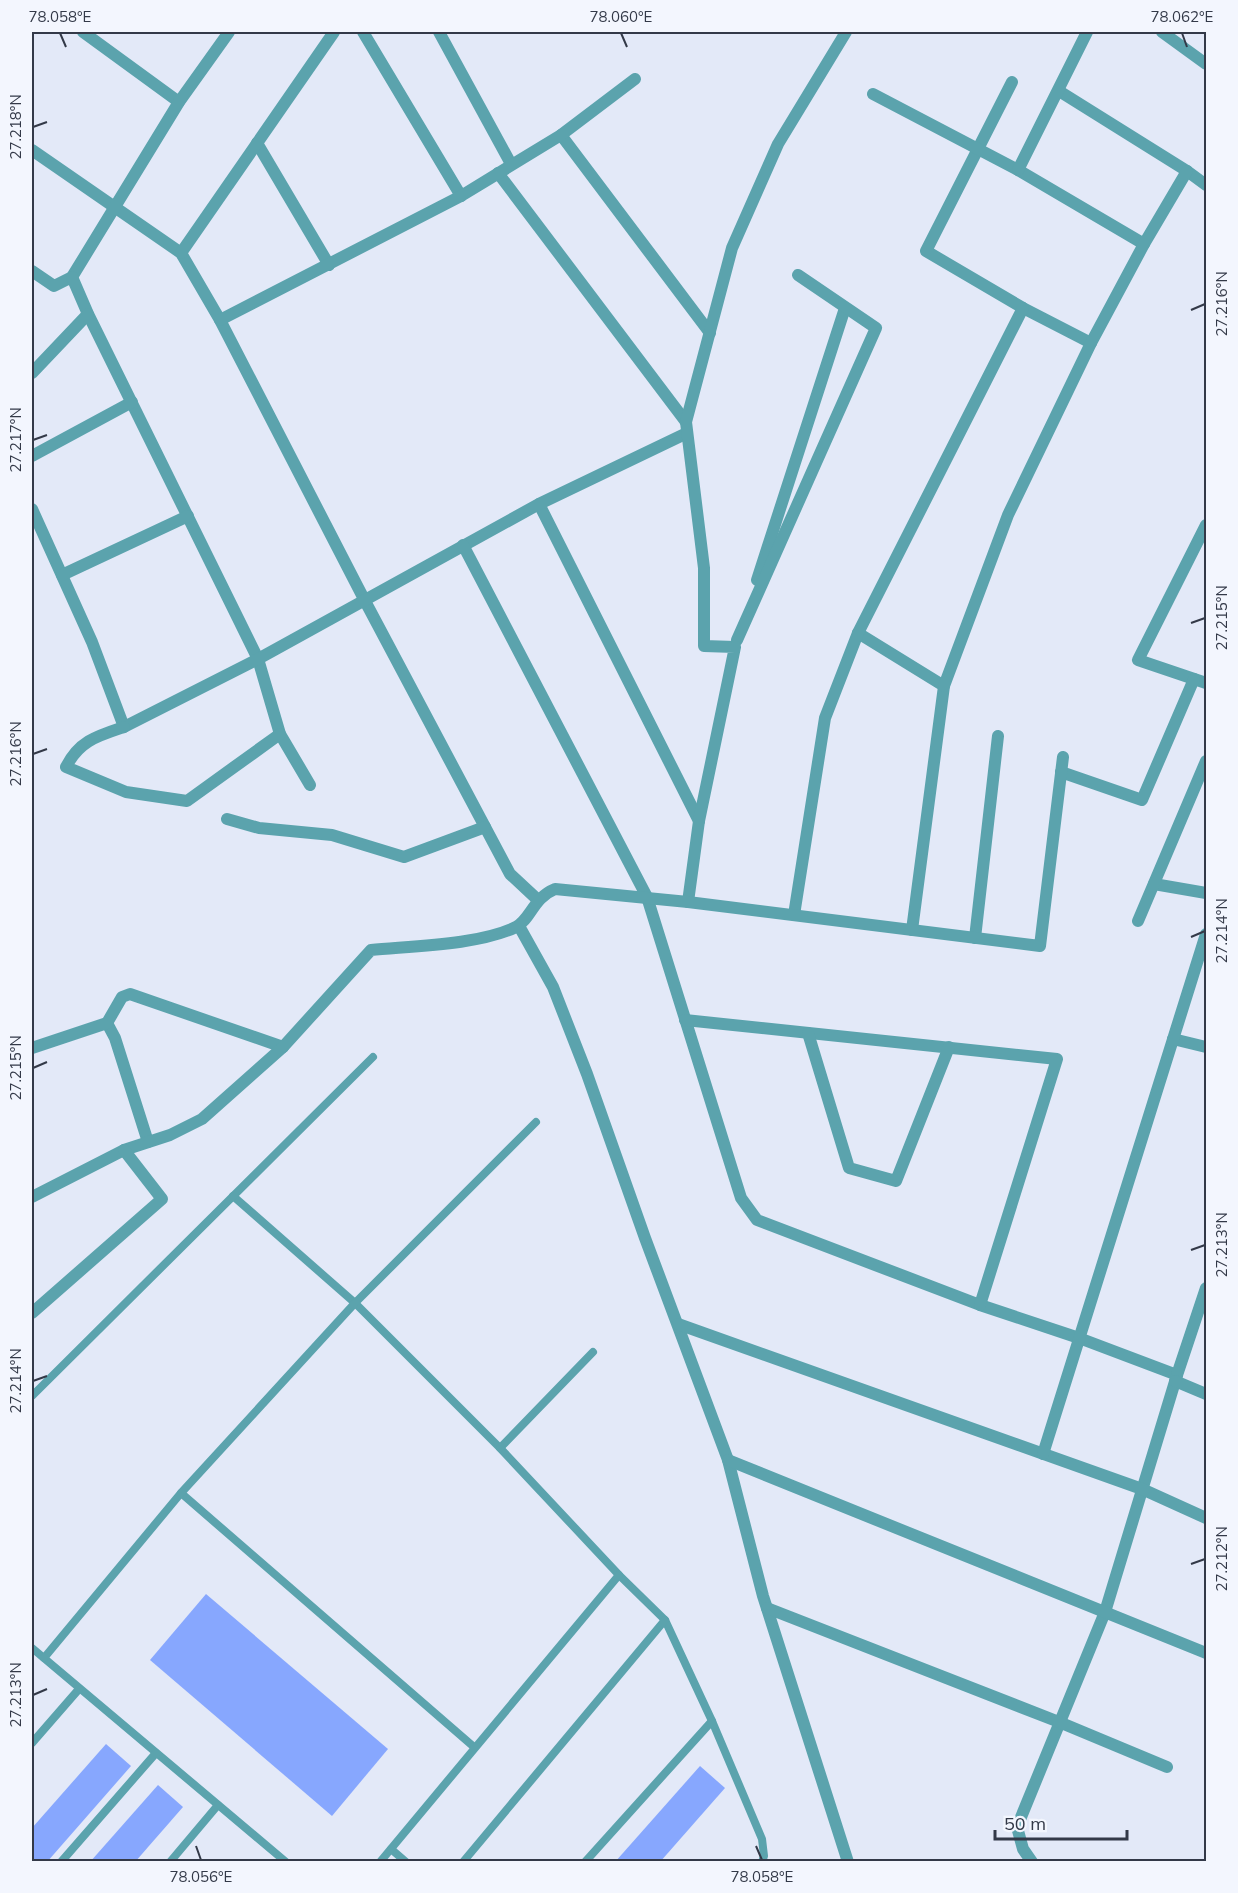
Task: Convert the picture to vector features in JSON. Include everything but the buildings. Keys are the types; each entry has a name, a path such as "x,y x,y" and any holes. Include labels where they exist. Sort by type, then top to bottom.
{"street":[{"path":"83,32 179,102"},
{"path":"32,271 54,286 72,277 179,102 229,32"},
{"path":"182,253 334,32"},
{"path":"363,32 461,196"},
{"path":"439,32 511,164"},
{"path":"736,644 704,646 704,568 687,428 732,248 778,144 846,32"},
{"path":"1018,170 1087,32"},
{"path":"1162,32 1206,64"},
{"path":"220,320 329,266 461,196 561,135 635,79"},
{"path":"1012,82 926,251 1023,308 1091,343"},
{"path":"1059,91 1206,185"},
{"path":"873,94 1018,170 1144,244"},
{"path":"561,135 710,333"},
{"path":"257,143 329,266"},
{"path":"32,150 182,253 220,320 365,601 510,874 538,900"},
{"path":"912,930 944,686 1008,515 1091,343 1144,244 1187,171"},
{"path":"498,173 687,428"},
{"path":"736,644 876,328 798,275"},
{"path":"72,277 88,314 258,659 280,734 310,785"},
{"path":"688,902 699,821 736,644 845,308"},
{"path":"794,915 825,718 858,633 1023,308"},
{"path":"32,373 88,314"},
{"path":"32,456 132,402"},
{"path":"280,734 187,801 126,792 66,767 74,752 96,736 124,727 258,659 539,504 687,428"},
{"path":"539,504 699,821"},
{"path":"33,516 92,642 124,727"},
{"path":"62,576 188,516"},
{"path":"1061,772 1142,800 1200,681 1138,660 1206,525"},
{"path":"463,545 646,897 741,1198 757,1220 980,1305 1079,1338 1176,1378 1206,1394"},
{"path":"858,633 944,686"},
{"path":"975,938 998,736"},
{"path":"32,1197 124,1150 170,1135 202,1119 283,1047 371,950 486,938 519,926 538,900 555,889 646,897 1040,946 1063,757"},
{"path":"1138,921 1206,761"},
{"path":"227,819 259,828 332,835 404,857 485,827"},
{"path":"1154,884 1206,894"},
{"path":"519,926 557,998 587,1074 728,1460 767,1608 848,1862"},
{"path":"1043,1454 1206,934"},
{"path":"32,1046 107,1023 122,997 130,994 283,1047"},
{"path":"685,1020 1057,1059 980,1305"},
{"path":"107,1023 116,1038 148,1142"},
{"path":"808,1033 849,1168 896,1181 949,1047"},
{"path":"1173,1039 1206,1047"},
{"path":"32,1313 162,1199 124,1150"},
{"path":"1032,1862 1023,1849 1017,1827 1105,1612 1176,1378 1206,1288"},
{"path":"678,1324 1142,1489 1206,1518"},
{"path":"728,1460 1206,1653"},
{"path":"767,1608 1059,1722 1167,1767"}],"lane":[{"path":"32,1396 373,1057"},
{"path":"44,1658 181,1493 356,1303 536,1122"},
{"path":"233,1196 356,1303 500,1448 619,1575 665,1620 712,1721 762,1839 764,1856 762,1862"},
{"path":"500,1448 593,1352"},
{"path":"181,1493 474,1747"},
{"path":"380,1862 619,1575"},
{"path":"463,1862 665,1620"},
{"path":"32,1648 286,1862"},
{"path":"32,1743 79,1689"},
{"path":"585,1862 712,1721"},
{"path":"61,1862 156,1753"},
{"path":"170,1862 218,1805"},
{"path":"391,1849 406,1862"}]}
